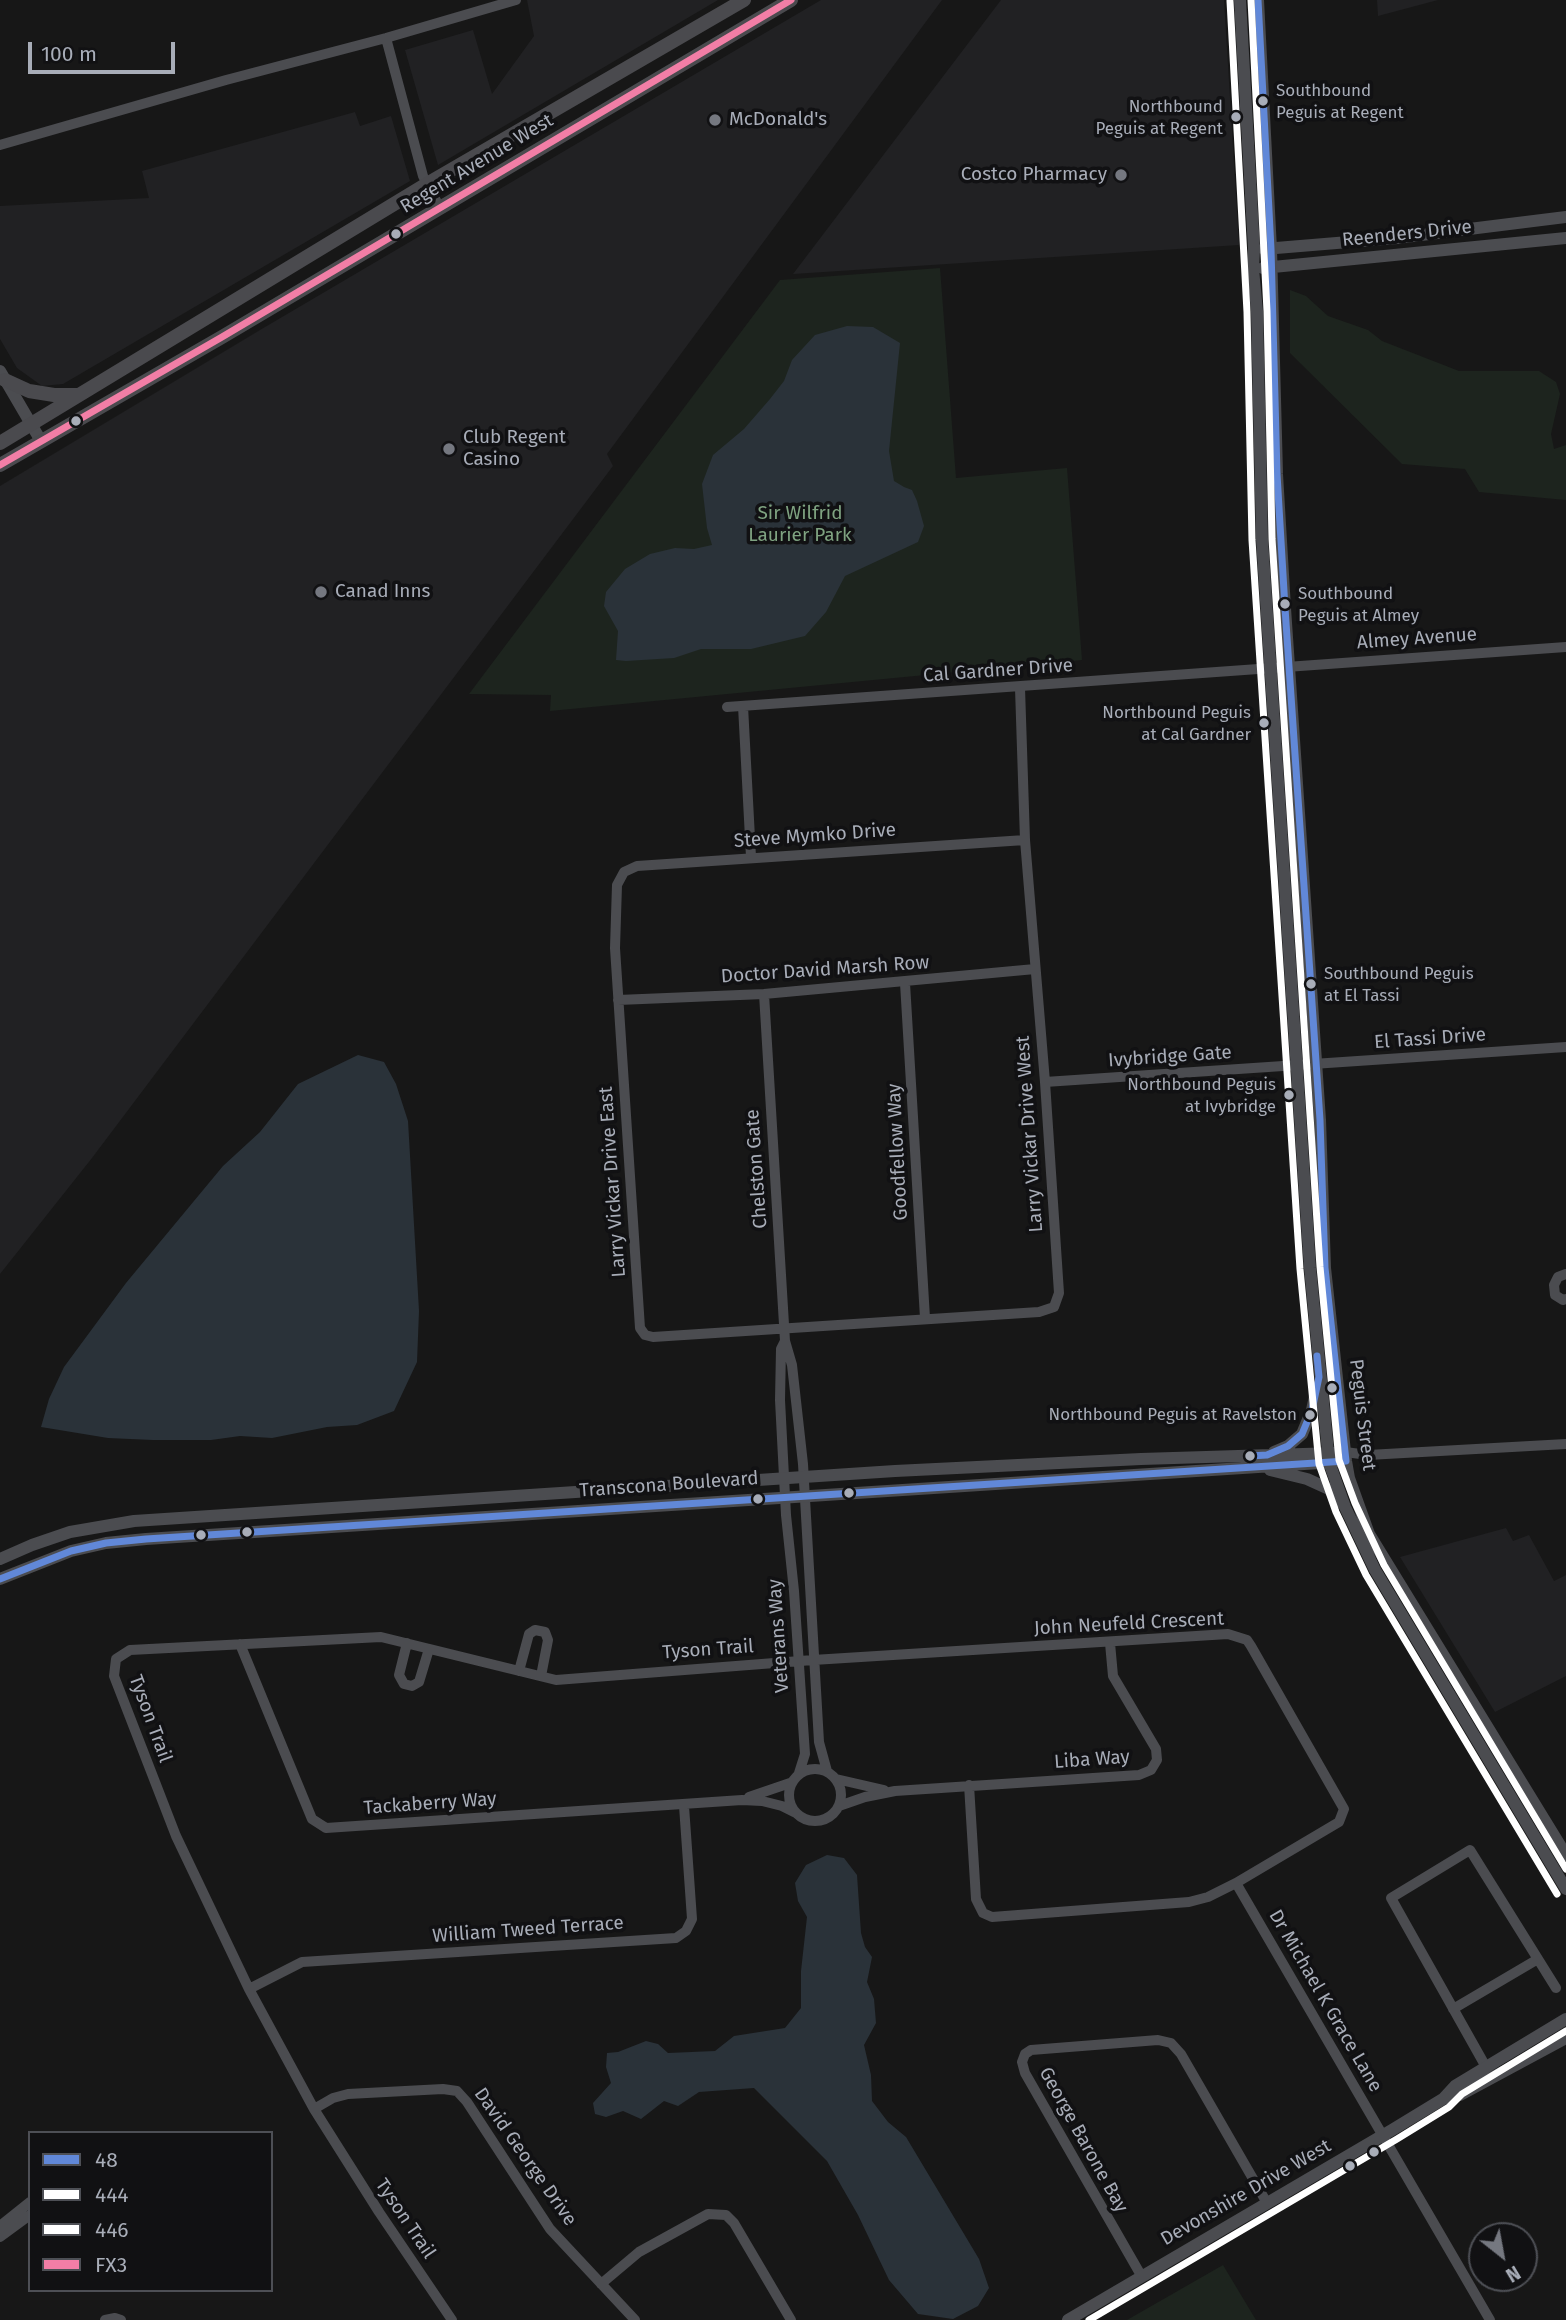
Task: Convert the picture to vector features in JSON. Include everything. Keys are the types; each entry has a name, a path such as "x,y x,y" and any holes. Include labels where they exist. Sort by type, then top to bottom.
{"main road":[{"name":"Regent Avenue West","path":"0,443 427,184 744,0"},
{"name":"Regent Avenue West","path":"0,465 222,337 791,0"},
{"path":"626,98 633,64"},
{"path":"3,376 29,391 80,395"}],"street":[{"path":"0,145 516,0"},
{"name":"Peguis Street","path":"1240,0 1254,249 1252,269 1257,311 1261,500 1270,666 1296,1066 1319,1377 1328,1458 1345,1507 1375,1570 1566,1889"},
{"name":"Peguis Street","path":"1258,0 1271,249 1277,474 1315,1064 1325,1268 1349,1478 1369,1534 1566,1855"},
{"path":"386,38 427,184 440,208"},
{"name":"Reenders Drive","path":"1254,249 1397,238 1566,217"},
{"name":"Reenders Drive","path":"1252,269 1566,238"},
{"path":"3,376 41,441"},
{"name":"Almey Avenue","path":"1270,666 1566,647"},
{"name":"Cal Gardner Drive","path":"727,708 1020,688 1270,666"},
{"name":"Larry Vickar Drive West","path":"785,1329 1039,1311 1054,1307 1059,1293 1025,840 1020,688"},
{"path":"743,706 751,857"},
{"name":"Steve Mymko Drive","path":"617,885 624,872 637,866 1025,840"},
{"name":"Larry Vickar Drive East","path":"617,885 615,948 640,1328 645,1335 653,1337 785,1329"},
{"name":"Doctor David Marsh Row","path":"618,1000 764,994 1035,969"},
{"name":"Goodfellow Way","path":"905,983 925,1318"},
{"name":"Chelston Gate","path":"764,994 785,1341 792,1364 805,1495"},
{"name":"El Tassi Drive","path":"1296,1066 1566,1047"},
{"name":"Ivybridge Gate","path":"1045,1082 1296,1066"},
{"path":"1566,1274 1558,1277 1554,1285 1555,1295 1566,1299"},
{"name":"Chelston Gate","path":"785,1341 781,1349 780,1366 785,1496"},
{"path":"1267,1455 1288,1446 1302,1434 1312,1410 1319,1377"},
{"path":"1346,1457 1566,1444"},
{"name":"Transcona Boulevard","path":"0,1559 70,1532 121,1522 804,1476 1141,1459 1267,1455 1328,1458"},
{"name":"Transcona Boulevard","path":"0,1579 71,1551 119,1541 1256,1466 1346,1457"},
{"path":"1256,1466 1307,1479 1329,1489 1345,1507"},
{"name":"Veterans Way","path":"805,1495 819,1742 827,1771"},
{"name":"Veterans Way","path":"785,1496 805,1754 799,1773"},
{"path":"519,1671 529,1634 535,1630 545,1632 548,1640 541,1676"},
{"name":"John Neufeld Crescent","path":"799,1661 1228,1634 1238,1636 1247,1640 1343,1804 1343,1815 1339,1822 1208,1897 1189,1902 988,1916 979,1909 976,1899 969,1786"},
{"name":"Tyson Trail","path":"452,2320 314,2109 249,1989 176,1836 114,1676 116,1659 130,1650 381,1637 556,1679 799,1661"},
{"path":"407,1643 399,1675 404,1684 412,1686 419,1682 429,1649"},
{"name":"Liba Way","path":"839,1806 895,1791 1139,1775 1151,1770 1157,1760 1156,1749 1113,1676 1110,1643"},
{"name":"Tackaberry Way","path":"240,1644 312,1819 326,1828 742,1800"},
{"path":"813,1768 827,1771 836,1780 841,1793 839,1806 831,1817 818,1822 805,1820 782,1806 742,1800 790,1783 799,1773 813,1768"},
{"name":"Liba Way","path":"836,1780 895,1791"},
{"path":"790,1783 788,1798 794,1812"},
{"name":"William Tweed Terrace","path":"249,1989 302,1962 676,1938 686,1931 692,1919 684,1806"},
{"path":"1486,2067 1391,1898 1470,1850 1556,1988"},
{"name":"Dr Michael K Grace Lane","path":"1236,1883 1490,2320"},
{"path":"1453,2009 1538,1959"},
{"name":"Devonshire Drive West","path":"1068,2320 1382,2136 1443,2099 1455,2085 1566,2019"},
{"name":"Devonshire Drive West","path":"1443,2099 1461,2095 1566,2038"},
{"name":"George Barone Bay","path":"1142,2277 1025,2073 1022,2063 1025,2054 1031,2050 1158,2040 1171,2043 1181,2054 1268,2203"},
{"name":"David George Drive","path":"314,2109 333,2098 348,2094 443,2089 457,2091 467,2102 550,2229 635,2320"},
{"path":"0,2226 28,2204"},
{"path":"601,2284 639,2252 708,2214 726,2215 734,2223 791,2320"},
{"path":"0,2237 28,2216"},
{"path":"106,2320 121,2320"}],"shaded area":[{"path":"527,0 718,0 438,165 405,50 473,30 492,94 534,36"},
{"path":"821,0 942,0 607,454 613,466 92,1158 0,1274 0,486"},
{"path":"1001,0 1224,0 1239,245 793,274"},
{"path":"1377,0 1438,0 1378,16"},
{"path":"355,112 360,126 391,116 410,181 63,384 42,386 17,368 0,339 0,206 149,198 142,171"},
{"path":"847,326 873,327 900,343 889,451 894,481 912,490 917,501 924,526 918,542 845,576 826,612 805,636 751,649 701,649 674,658 616,660 618,631 604,606 606,592 625,569 650,554 675,548 694,549 712,545 707,528 702,484 713,455 744,429 770,399 784,381 792,360 815,335"},
{"path":"358,1055 384,1062 396,1084 408,1121 419,1311 417,1362 394,1411 357,1425 327,1427 272,1438 108,1438 41,1427 49,1399 64,1367 126,1283 223,1166 260,1132 298,1084"},
{"path":"1506,1528 1513,1541 1529,1535 1554,1581 1566,1575 1566,1676 1495,1712 1400,1557"},
{"path":"827,1855 844,1858 857,1875 861,1933 865,1947 872,1957 867,1982 874,1999 876,2023 864,2045 871,2075 872,2101 888,2122 906,2137 979,2259 989,2288 978,2306 953,2319 918,2314 889,2280 858,2215 827,2161 754,2088 699,2092 678,2106 664,2101 641,2119 623,2111 606,2117 595,2114 593,2103 611,2083 606,2067 607,2053 618,2052 646,2041 658,2044 668,2053 715,2051 734,2036 785,2028 801,2008 801,1971 807,1917 798,1901 795,1883 806,1865"}],"green space":[{"name":"Sir Wilfrid Laurier Park","path":"940,268 956,478 1067,468 1082,660 550,711 551,695 469,694 780,280"},
{"path":"1290,290 1306,296 1328,316 1368,330 1382,341 1459,371 1539,371 1556,382 1560,394 1551,434 1554,449 1566,445 1566,500 1479,492 1465,469 1402,464 1290,353"},
{"path":"1223,2265 1256,2320 1127,2320"}],"transit line":[{"name":"FX3","path":"0,465 222,337 791,0"},
{"name":"446","path":"1251,0 1267,311 1272,539 1320,1267 1339,1460 1355,1503 1384,1565 1566,1869"},
{"name":"48","path":"0,1579 71,1551 106,1543 146,1539 1346,1461 1325,1268 1320,1120 1285,608 1258,0"},
{"name":"444","path":"1230,1 1247,312 1252,540 1300,1269 1319,1464 1336,1512 1366,1575 1557,1894"},
{"name":"48","path":"1250,1456 1267,1455 1288,1446 1302,1434 1312,1410 1319,1377 1317,1356"},
{"name":"444","path":"1089,2320 1397,2139 1449,2107 1462,2094 1566,2031"}],"place":[{"name":"Southbound Peguis at Regent","path":"1263,101"},
{"name":"Northbound Peguis at Regent","path":"1236,117"},
{"name":"McDonald's","path":"715,120"},
{"name":"Costco Pharmacy","path":"1121,175"},
{"name":"Club Regent Casino","path":"449,449"},
{"name":"Canad Inns","path":"321,592"},
{"name":"Southbound Peguis at Almey","path":"1285,604"},
{"name":"Northbound Peguis at Cal Gardner","path":"1264,723"},
{"name":"Southbound Peguis at El Tassi","path":"1311,984"},
{"name":"Northbound Peguis at Ivybridge","path":"1289,1095"},
{"name":"Northbound Peguis at Ravelston","path":"1310,1415"}]}
